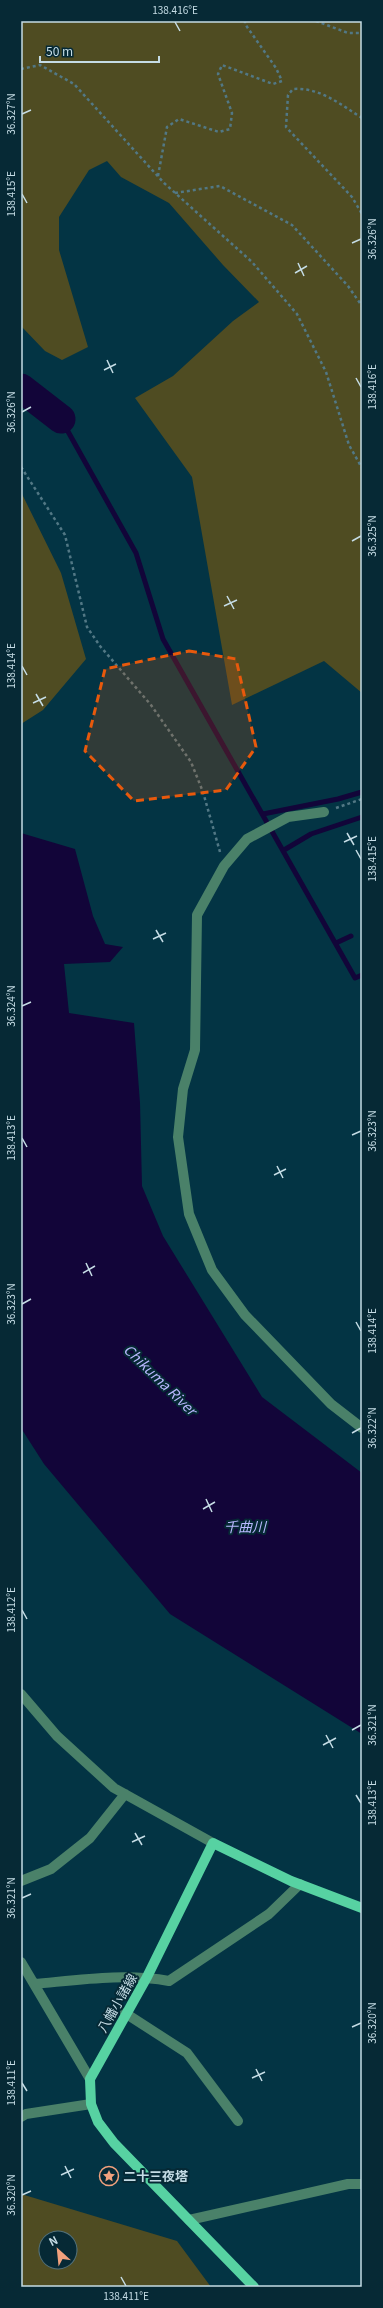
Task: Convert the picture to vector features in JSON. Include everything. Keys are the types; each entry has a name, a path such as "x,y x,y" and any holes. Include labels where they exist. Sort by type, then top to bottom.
{"main road":[{"path":"213,1843 300,1884 362,1908"},
{"name":"八幡小諸線","path":"90,2079 147,1977 213,1843"},
{"path":"90,2079 91,2104 98,2122 114,2143 254,2287"}],"street":[{"path":"324,812 288,817 247,839 224,866 197,915 195,1050 183,1089 178,1137 189,1214 212,1270 245,1315 331,1404 362,1428"},
{"path":"21,1694 57,1736 114,1788 213,1843"},
{"path":"21,1881 50,1869 90,1838 125,1794"},
{"path":"34,1984 147,1977 169,1981 269,1914 300,1884"},
{"path":"21,1962 90,2079"},
{"path":"125,2014 187,2053 238,2121"},
{"path":"21,2117 26,2114 91,2104"},
{"path":"189,2220 348,2184 362,2184"}],"path":[{"path":"158,176 167,127 179,119 219,132 230,129 232,113 218,74 222,66 273,84 282,81 276,68 245,24 245,21"},
{"path":"316,21 348,33 362,33"},
{"path":"21,69 40,65 74,84 158,176 252,262 297,314 326,372 349,445 362,468"},
{"path":"362,118 328,97 307,88 293,89 288,95 286,127 352,197 362,214"},
{"path":"175,193 220,186 292,225 348,286 362,306"},
{"path":"21,467 65,535 87,627 100,646 151,705 191,762 203,792 224,866"},
{"path":"324,812 362,799"}],"highlighted area":[{"path":"189,651 236,659 256,747 226,790 134,801 85,751 105,669"}],"shaded area":[{"path":"21,21 362,21 362,693 324,661 232,705 192,477 135,398 173,376 233,321 259,302 223,265 169,203 121,177 107,161 89,170 59,217 59,250 88,347 62,360 45,351 21,326"},
{"path":"21,492 61,573 86,659 43,710 21,724"},
{"path":"21,2194 177,2241 211,2287 21,2287"}],"water":[{"name":"千曲川","path":"21,833 75,849 93,916 105,944 123,947 110,962 64,964 69,1013 134,1023 140,1103 142,1186 163,1236 262,1397 362,1473 362,1734 170,1614 44,1464 21,1428"}],"waterway":[{"path":"21,388 61,419"},
{"path":"61,419 136,553 163,639 355,978 362,975"},
{"path":"263,814 338,799 362,792"},
{"path":"284,850 311,834 362,817"},
{"path":"336,943 351,936"}],"place":[{"name":"二十三夜塔","path":"109,2176"}],"water label":[{"name":"Chikuma River","path":"160,1380"}]}
